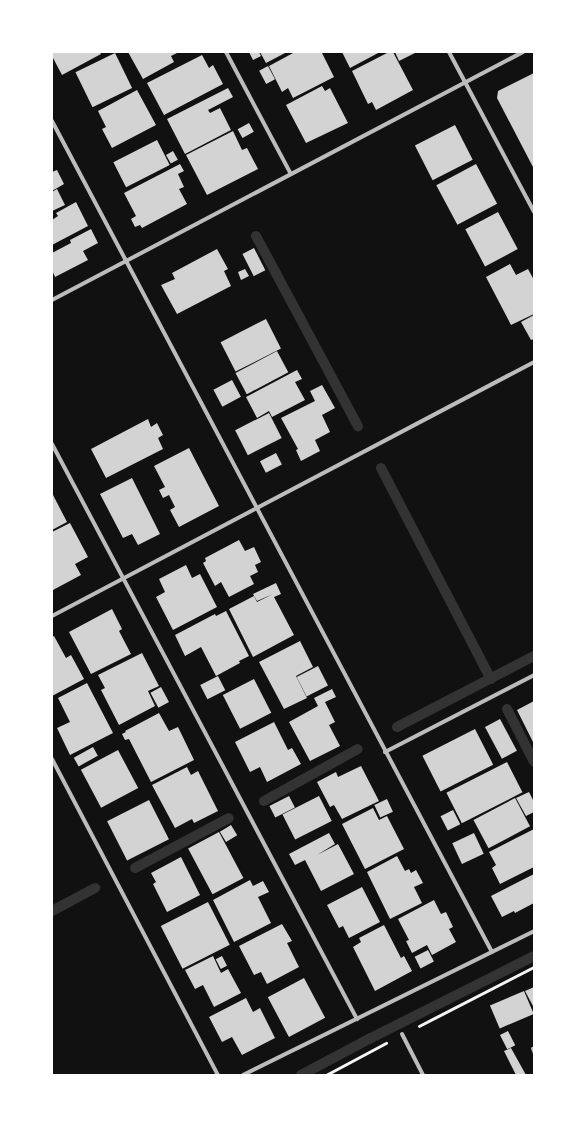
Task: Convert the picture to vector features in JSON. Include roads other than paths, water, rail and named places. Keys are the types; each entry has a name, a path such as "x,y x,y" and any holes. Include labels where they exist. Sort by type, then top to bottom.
{"street":[{"path":"226,52 291,174"},
{"path":"449,52 534,212"},
{"path":"52,300 523,52"},
{"path":"52,121 492,952"},
{"path":"52,616 534,362"},
{"path":"52,444 357,1019"},
{"path":"386,752 534,675"},
{"path":"52,760 218,1075"},
{"path":"243,1075 534,931"},
{"path":"402,1034 423,1075"}],"lane":[{"path":"532,1048 534,1052"}],"waterway":[{"path":"256,236 358,426"},
{"path":"381,468 491,679"},
{"path":"397,727 534,656"},
{"path":"507,709 534,762"},
{"path":"264,801 358,749"},
{"path":"135,868 229,818"},
{"path":"52,911 95,888"},
{"path":"301,1075 534,956"}]}
